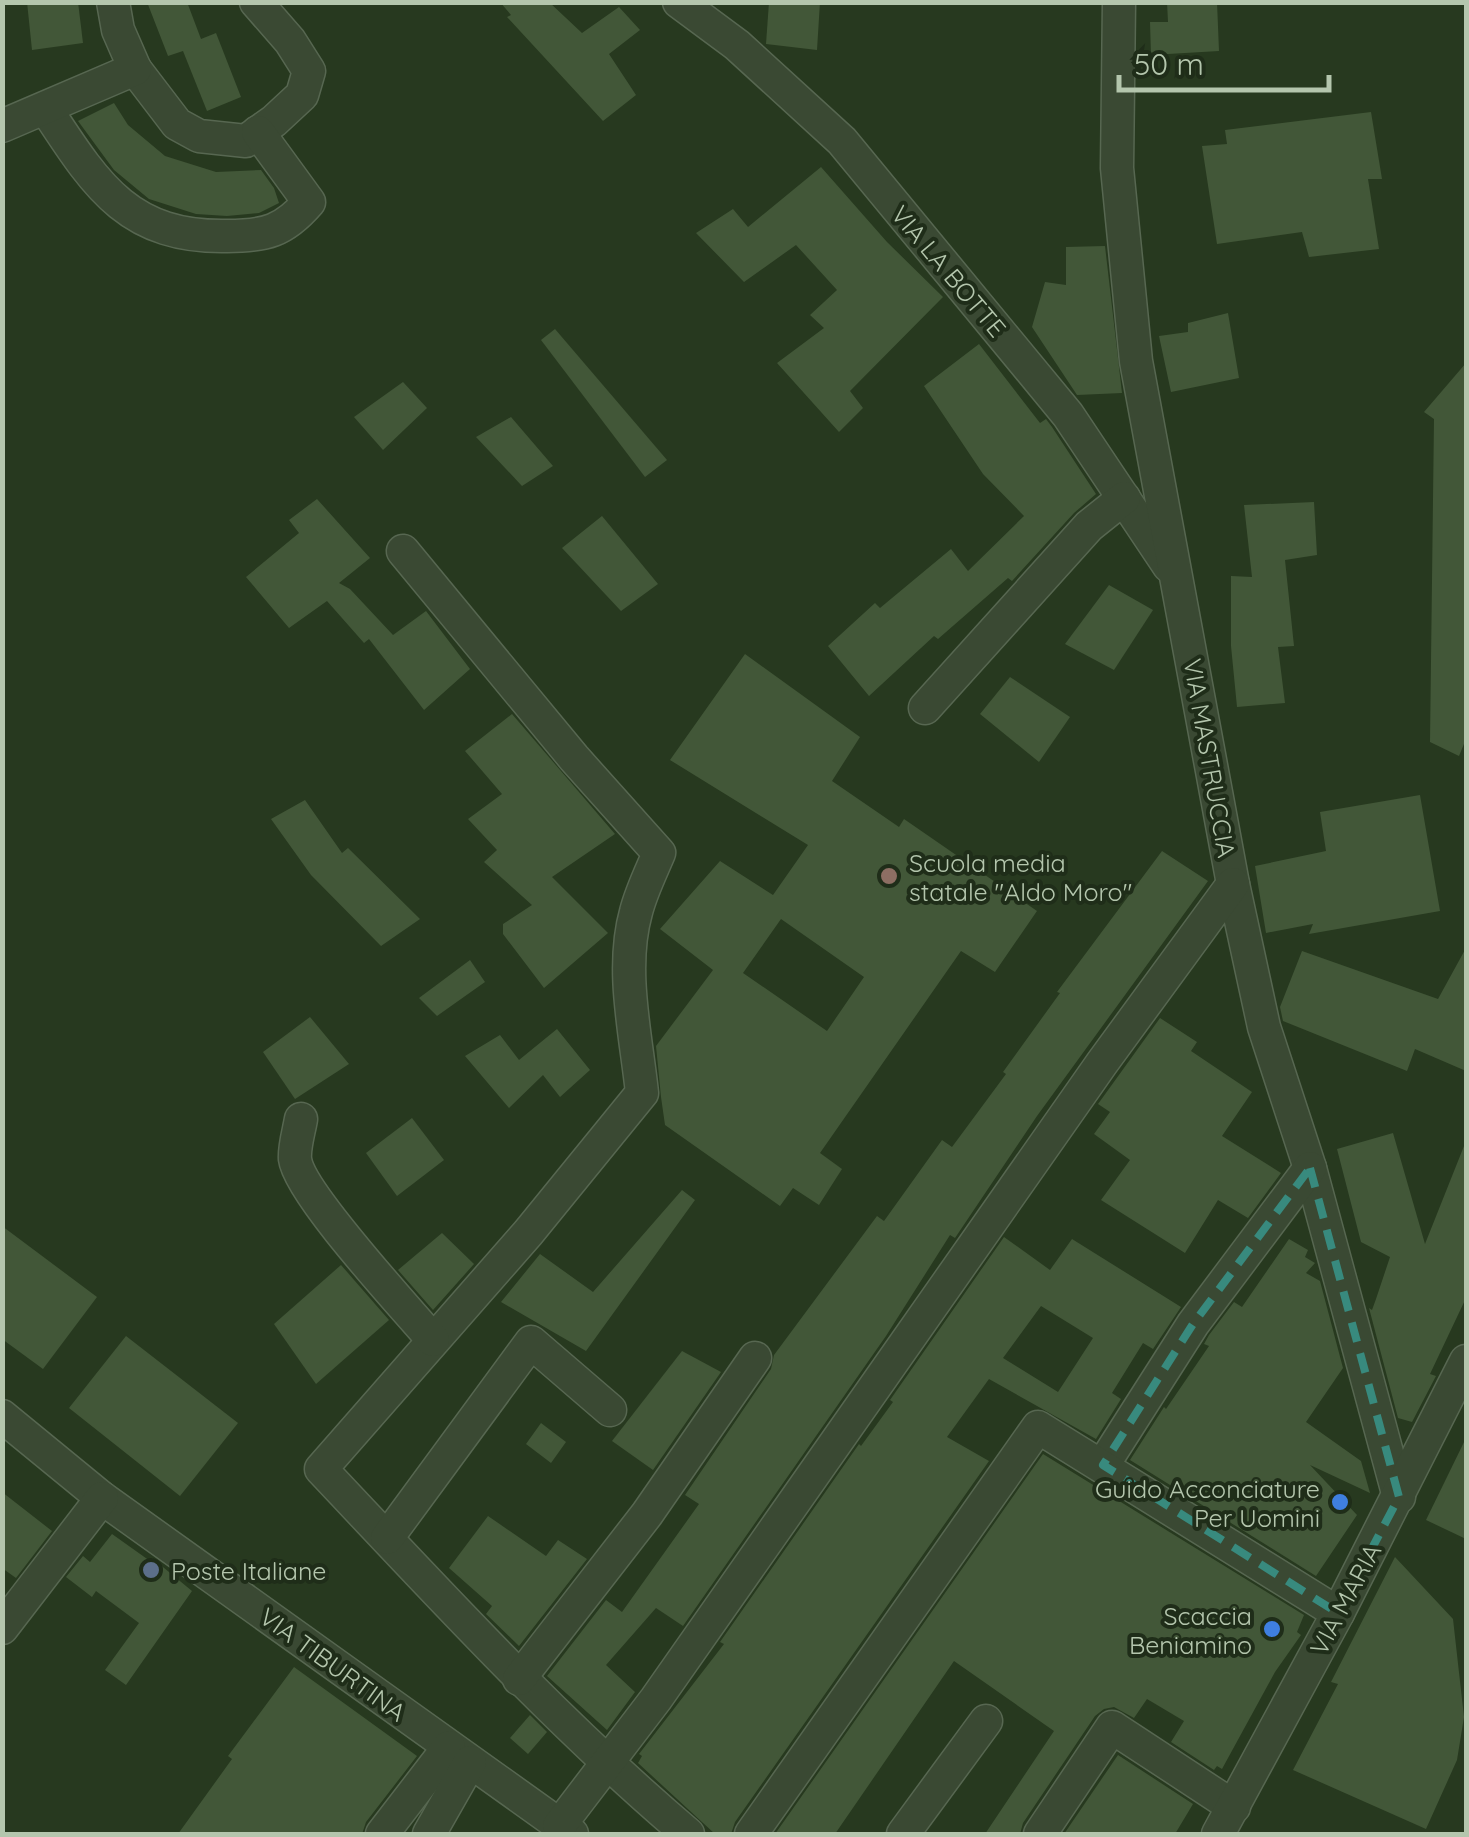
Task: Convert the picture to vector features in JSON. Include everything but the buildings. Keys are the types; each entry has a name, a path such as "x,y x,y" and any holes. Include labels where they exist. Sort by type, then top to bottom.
{"street":[{"path":"113,2 118,30 135,69 177,124 199,136 246,141 302,95 310,71 290,40 256,2"},
{"name":"VIA LA BOTTE","path":"679,2 737,45 842,141 1068,415 1177,578"},
{"name":"VIA MASTRUCCIA","path":"1119,2 1117,168 1136,360 1264,1026 1310,1168 1398,1496"},
{"path":"2,126 135,69"},
{"path":"46,109 110,196 146,222 190,237 252,236 290,224 309,202 258,132"},
{"path":"925,708 1089,526 1124,498"},
{"path":"402,551 574,758 659,853 636,913 630,949 642,1093 528,1233 321,1469 519,1678 608,1766 688,1834"},
{"path":"566,1830 1102,1062 1234,884"},
{"path":"301,1120 295,1159 305,1180 343,1234 433,1340"},
{"path":"1103,1465 1193,1324 1310,1168"},
{"path":"386,1538 531,1342 610,1410"},
{"path":"519,1678 648,1514 756,1358"},
{"name":"VIA MARIA","path":"1226,1821 1338,1613 1466,1361"},
{"name":"VIA TIBURTINA","path":"2,1416 102,1498 566,1830"},
{"path":"751,1834 1038,1427 1338,1613"},
{"path":"2,1628 102,1498"},
{"path":"905,1834 986,1721"},
{"path":"1040,1834 1112,1727 1226,1821"},
{"path":"382,1834 460,1755"},
{"path":"429,1834 460,1755"}],"highlighted area":[{"path":"1310,1168 1399,1497 1338,1613 1103,1465 1193,1324"}],"place":[{"name":"Scuola media statale \"Aldo Moro\"","path":"889,876"},
{"name":"Guido Acconciature Per Uomini","path":"1340,1502"},
{"name":"Poste Italiane","path":"151,1570"},
{"name":"Scaccia Beniamino","path":"1272,1629"}]}
